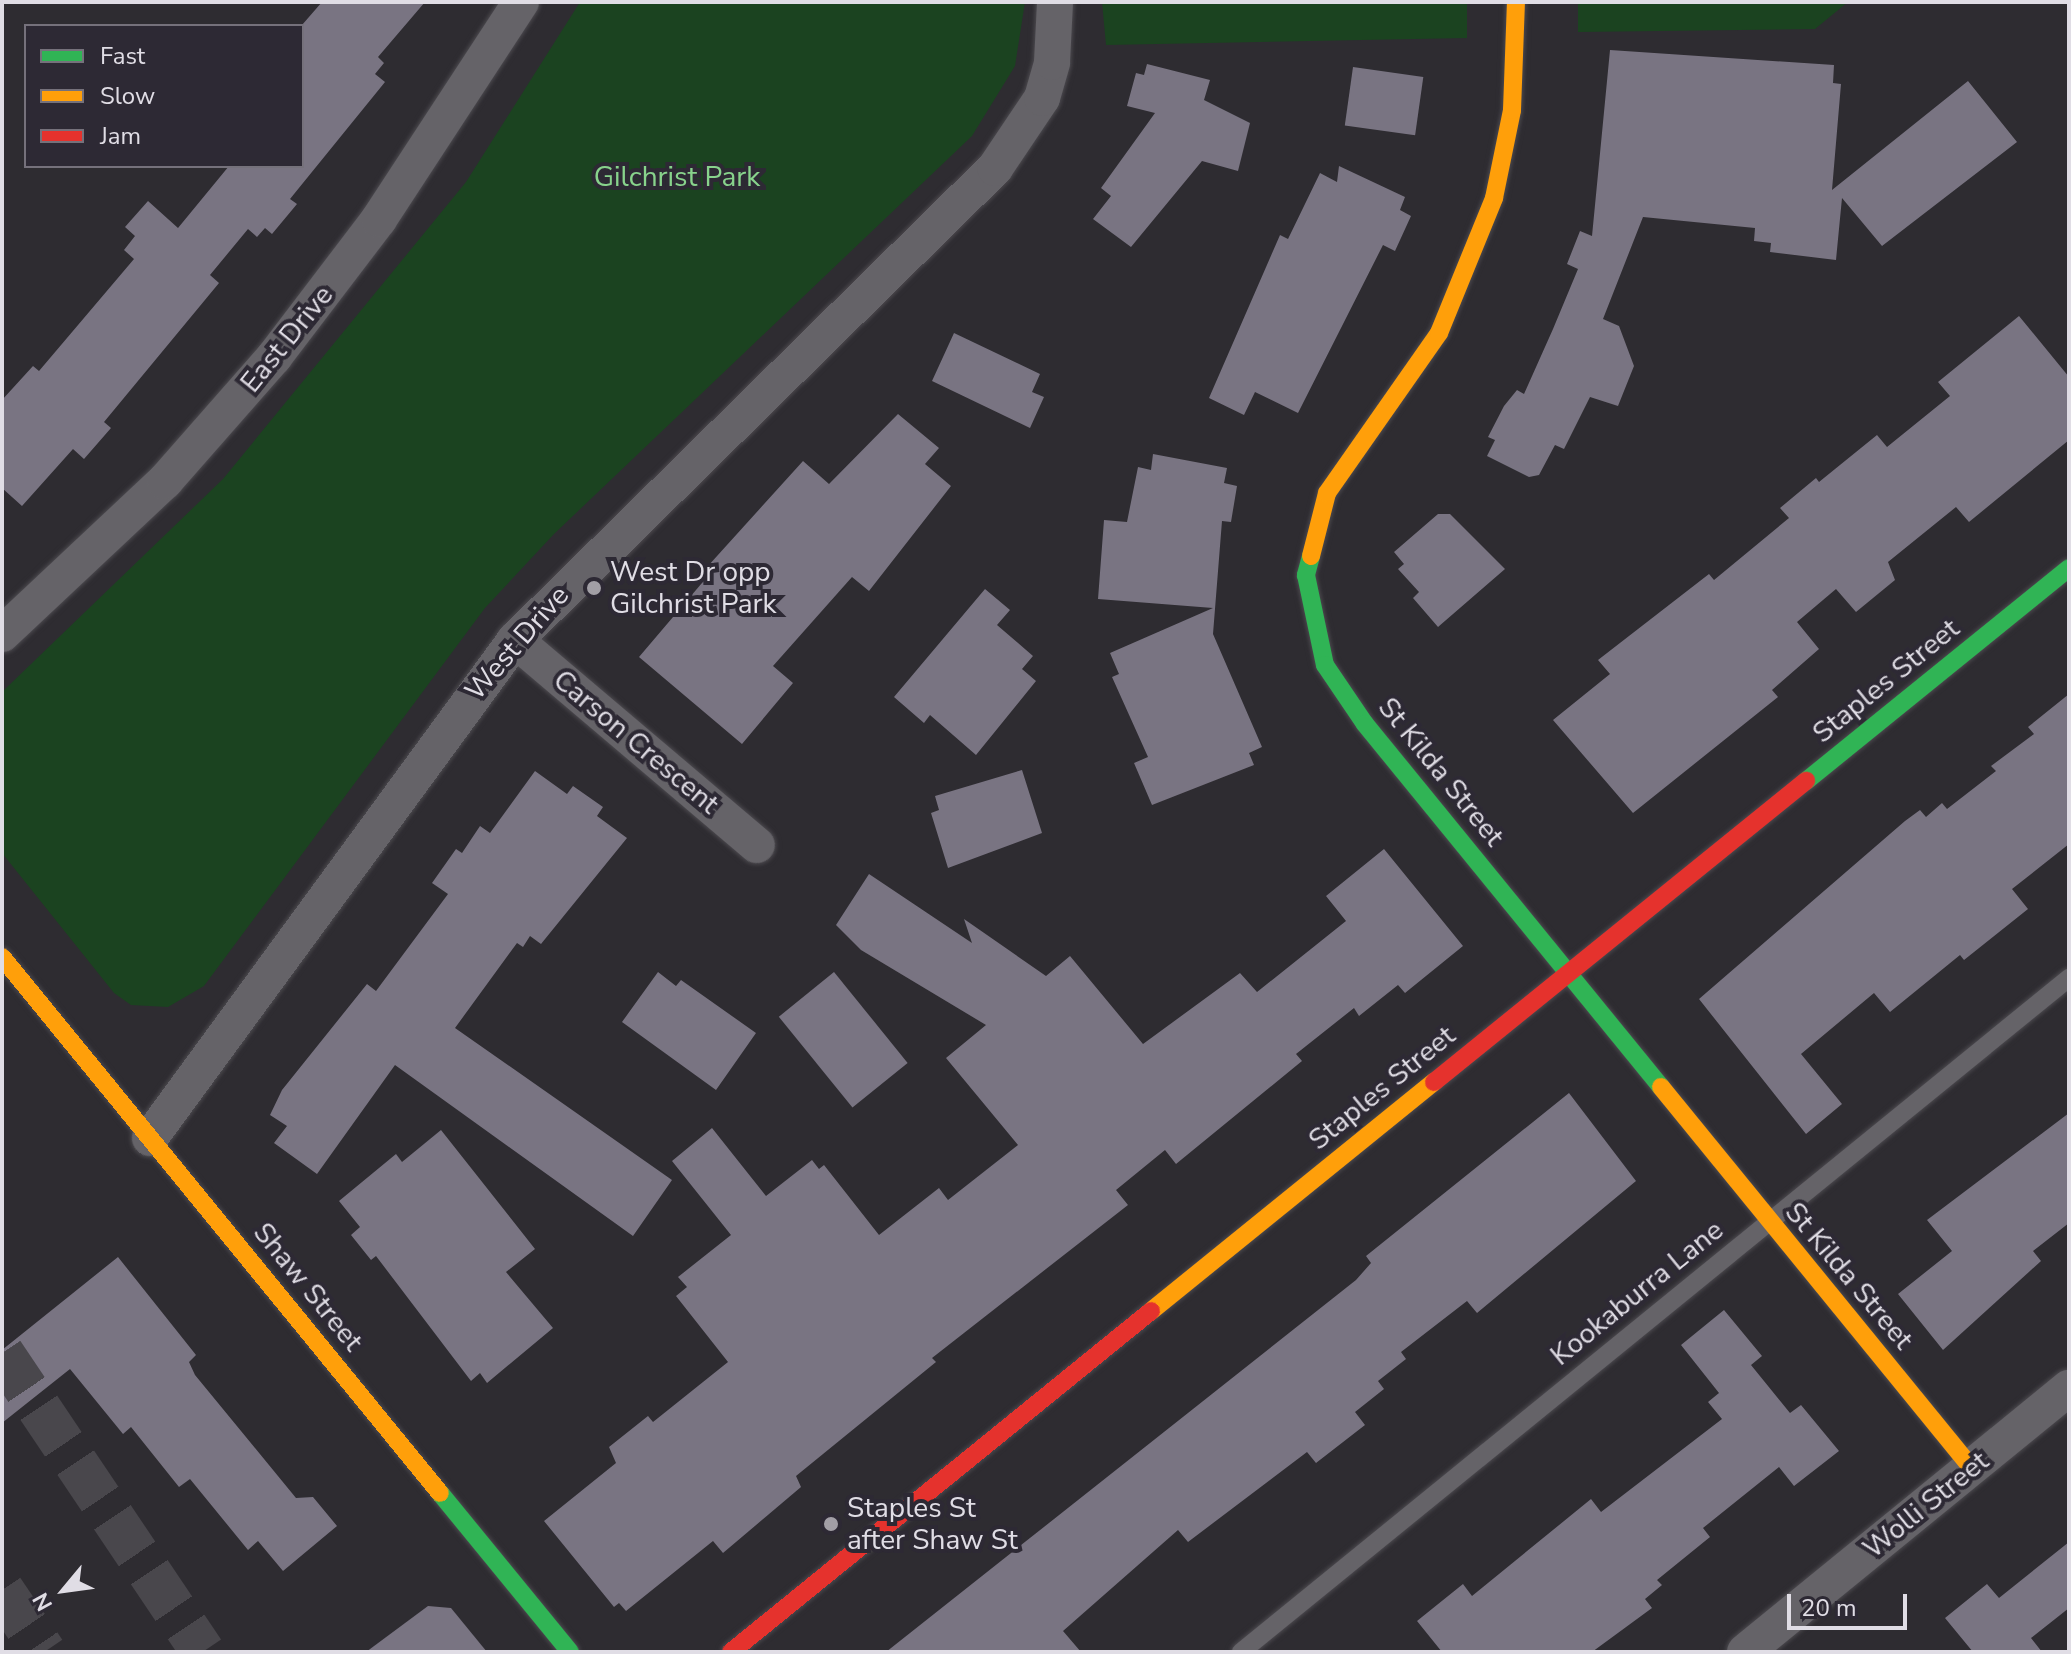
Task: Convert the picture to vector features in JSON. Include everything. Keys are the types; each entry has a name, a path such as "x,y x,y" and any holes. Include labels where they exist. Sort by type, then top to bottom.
{"street":[{"name":"East Drive","path":"2,634 165,481 274,357 379,219 521,2"},
{"name":"West Drive","path":"150,1138 515,640 995,168 1042,98 1052,62 1055,2"},
{"name":"St Kilda Street","path":"1516,2 1512,110 1494,198 1439,333 1389,412 1327,493 1309,544 1307,603 1325,665 1344,696 1768,1222 1972,1468"},
{"name":"Staples Street","path":"731,1652 2069,568"},
{"name":"Carson Crescent","path":"515,640 757,845"},
{"name":"Shaw Street","path":"2,957 570,1652"},
{"name":"Wolli Street","path":"1745,1652 2069,1388"}],"lane":[{"name":"Kookaburra Lane","path":"1241,1652 2069,978"}],"green space":[{"name":"Gilchrist Park","path":"580,2 1025,2 1015,66 972,136 554,534 485,608 204,986 168,1007 131,1005 114,993 2,853 2,692 223,479 466,182"},
{"path":"1102,2 1467,2 1467,38 1106,45"},
{"path":"1578,2 1848,2 1815,29 1578,32"}],"building":[{"path":"322,2 425,2 378,57 384,63 375,74 385,82 290,199 297,204 272,234 265,228 257,237 248,229 210,275 219,283 104,422 111,428 84,459 73,449 22,506 2,488 2,400 33,366 39,371 134,259 124,250 135,236 125,227 148,201 178,228 227,168 304,168 303,24"},
{"path":"1610,50 1834,65 1833,83 1841,84 1832,190 1968,81 2017,142 1882,246 1842,198 1836,260 1770,252 1771,243 1754,241 1755,228 1643,217 1603,319 1619,326 1634,366 1618,406 1590,397 1564,449 1555,445 1539,475 1529,477 1487,456 1495,440 1488,437 1504,406 1517,390 1524,394 1578,269 1567,264 1580,231 1592,236"},
{"path":"1147,64 1210,80 1204,100 1250,123 1238,171 1202,161 1131,247 1093,219 1111,196 1101,188 1155,113 1127,106 1136,73 1144,75"},
{"path":"1353,67 1423,77 1415,135 1345,125"},
{"path":"1339,166 1405,197 1400,210 1411,216 1395,251 1383,245 1298,413 1255,392 1244,415 1209,398 1280,235 1288,239 1320,173 1337,182"},
{"path":"2019,316 2069,377 2069,440 1969,522 1956,507 1888,562 1895,580 1856,612 1836,589 1797,622 1819,649 1772,690 1778,697 1633,813 1553,720 1610,674 1598,660 1709,574 1714,580 1789,518 1780,508 1816,478 1819,482 1877,435 1887,447 1950,396 1938,382"},
{"path":"954,333 1040,374 1032,392 1044,397 1030,428 932,381"},
{"path":"898,414 939,448 925,464 951,486 869,591 852,577 773,666 793,683 742,744 639,657 713,570 708,566 803,461 829,484"},
{"path":"1153,454 1227,468 1224,483 1237,486 1231,522 1222,521 1213,634 1262,747 1249,753 1254,765 1152,805 1134,763 1148,757 1112,677 1119,674 1110,653 1213,608 1098,599 1104,520 1127,522 1138,467 1151,470"},
{"path":"1438,514 1450,514 1505,569 1438,627 1413,598 1419,592 1398,569 1404,564 1394,552"},
{"path":"985,589 1010,610 997,625 1033,656 1022,669 1036,681 976,755 930,715 924,723 894,697"},
{"path":"2069,694 2069,844 2012,889 2028,909 1964,960 1960,955 1890,1012 1874,993 1801,1054 1842,1104 1806,1134 1699,999 1905,821 1920,810 1926,817 1942,803 1947,809 1996,771 1991,766 2034,734 2028,727"},
{"path":"1022,770 1042,833 948,868 931,813 939,810 935,796"},
{"path":"535,771 567,794 573,786 603,807 597,816 627,838 541,944 530,936 523,947 517,943 455,1028 672,1180 633,1236 395,1065 317,1174 274,1143 287,1126 270,1115 282,1090 367,984 376,991 448,894 432,883 456,849 462,853 480,826 490,833"},
{"path":"1384,849 1463,946 1405,993 1398,985 1359,1016 1354,1008 1296,1054 1302,1061 1176,1164 1165,1150 1116,1190 1128,1205 932,1358 936,1362 796,1476 801,1487 723,1553 713,1541 626,1611 619,1603 614,1607 544,1521 616,1463 609,1447 648,1416 653,1422 728,1362 676,1296 687,1287 678,1277 731,1235 672,1161 712,1128 766,1196 812,1160 819,1169 824,1165 879,1235 939,1188 948,1200 1018,1145 946,1058 986,1025 861,950 836,925 869,874 972,943 964,919 1046,976 1070,956 1143,1044 1240,973 1257,992 1346,921 1326,896"},
{"path":"658,972 676,986 681,980 756,1033 716,1090 622,1022"},
{"path":"834,972 908,1063 852,1108 779,1017"},
{"path":"1569,1093 1636,1181 1477,1313 1467,1301 1401,1352 1406,1359 1378,1381 1384,1389 1355,1412 1365,1425 1316,1463 1307,1452 1188,1542 1178,1530 1063,1631 1081,1652 886,1652 1356,1280 1371,1263 1366,1256"},
{"path":"2069,1113 2069,1223 2033,1251 2041,1261 1943,1350 1898,1294 1952,1251 1927,1220"},
{"path":"441,1130 535,1249 506,1272 553,1328 487,1383 480,1373 471,1381 376,1256 371,1260 351,1235 360,1227 339,1201 396,1154 402,1162"},
{"path":"118,1257 196,1355 189,1362 195,1375 296,1498 313,1497 337,1526 283,1571 258,1541 248,1550 190,1479 179,1487 131,1427 123,1434 70,1369 2,1423 2,1350"},
{"path":"1724,1310 1762,1356 1751,1365 1790,1413 1801,1405 1839,1451 1794,1486 1779,1467 1703,1528 1710,1537 1657,1580 1662,1585 1645,1599 1652,1608 1592,1652 1442,1652 1417,1621 1463,1584 1472,1596 1591,1499 1601,1512 1722,1419 1708,1402 1719,1393 1681,1345"},
{"path":"2069,1542 2069,1608 2031,1638 2042,1652 1973,1652 1945,1618 1987,1584 1999,1598"},
{"path":"428,1606 451,1608 487,1652 366,1652"}],"tunnel":[{"path":"2,1353 203,1652"},
{"path":"2,1590 44,1652"}],"traffic: fast":[{"path":"1311,556 1306,575 1325,665 1365,724 1661,1087"},
{"path":"1806,781 2069,568"},
{"path":"440,1493 570,1652"}],"traffic: slow":[{"path":"1311,556 1327,493 1439,333 1494,198 1512,110 1516,2"},
{"path":"2,957 440,1493"},
{"path":"1151,1311 1434,1082"},
{"path":"1661,1087 1972,1468"}],"traffic: jam":[{"path":"1434,1082 1806,781"},
{"path":"731,1652 1151,1311"}],"place":[{"name":"West Dr opp Gilchrist Park","path":"594,588"},
{"name":"Staples St after Shaw St","path":"831,1524"}]}
